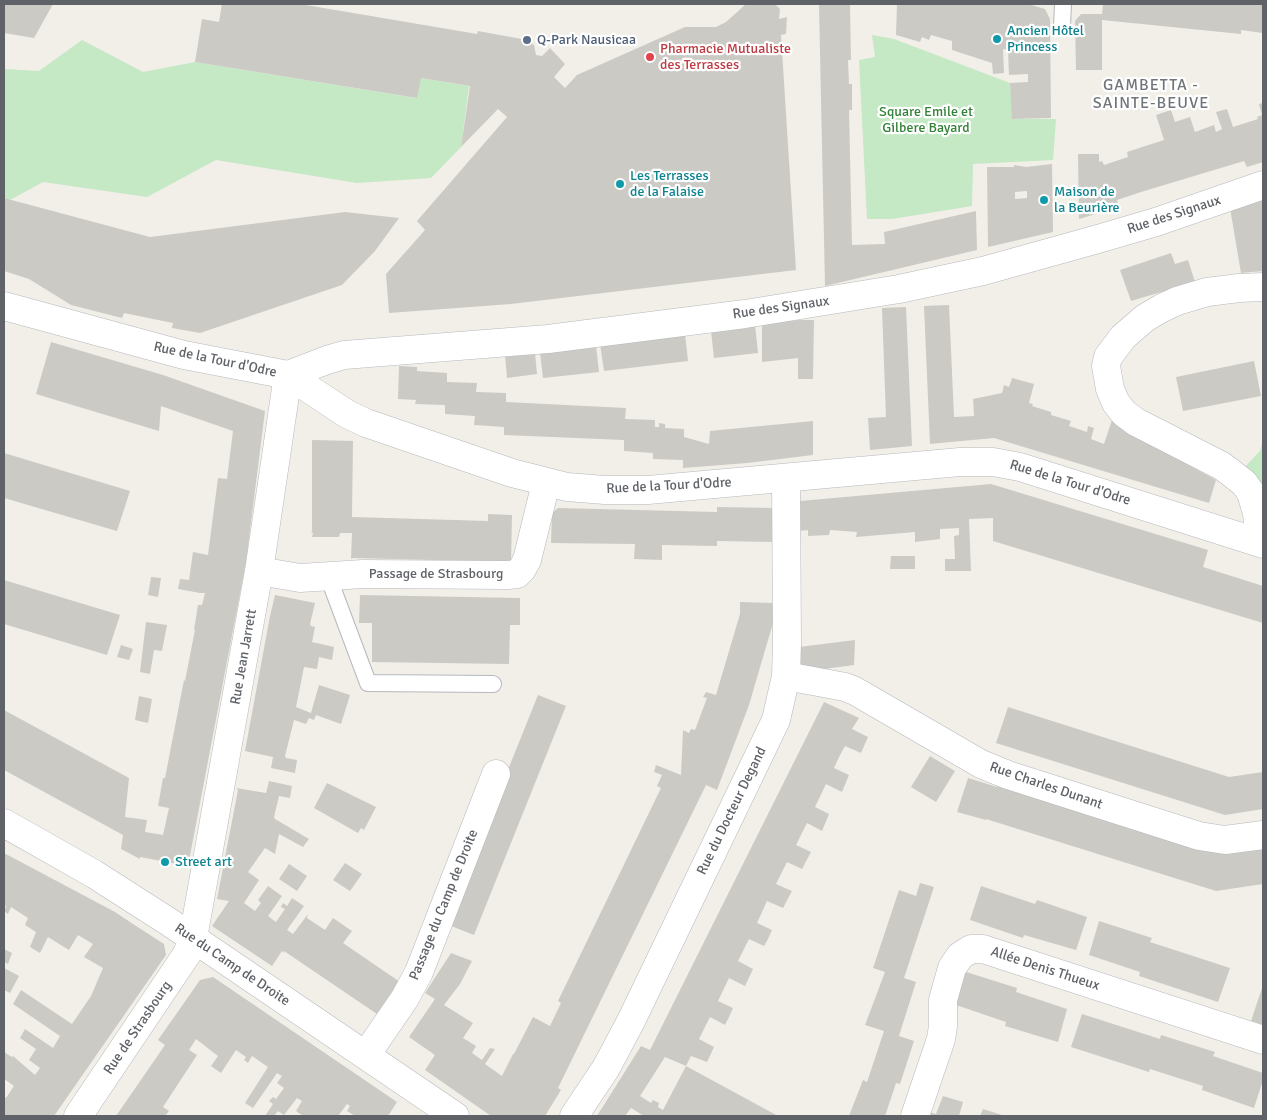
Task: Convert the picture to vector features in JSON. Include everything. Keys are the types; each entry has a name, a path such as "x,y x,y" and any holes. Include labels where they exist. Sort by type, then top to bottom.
{"street":[{"name":"Rue des Signaux","path":"288,374 344,355 548,339 746,314 899,289 992,268 1098,239 1156,222 1263,185"},
{"path":"1259,542 1257,512 1251,492 1244,483 1222,466 1136,422 1124,413 1116,403 1110,389 1106,366 1108,357 1122,337 1145,318 1162,308 1176,301 1207,292 1263,287"},
{"name":"Rue de la Tour d'Odre","path":"4,306 184,356 288,374 347,414 366,423 546,483 589,489 624,491 960,462 1006,463 1259,542"},
{"name":"Rue Jean Jarrett","path":"193,938 259,571 288,374"},
{"name":"Rue du Docteur Degand","path":"574,1116 606,1068 631,1021 776,720 786,676 788,621 786,478"},
{"name":"Passage de Strasbourg","path":"259,571 300,578 363,574 517,574 527,560 546,483"},
{"name":"Rue Charles Dunant","path":"786,676 845,687 855,691 981,764 1008,775 1199,836 1225,840 1263,835"},
{"name":"Passage du Camp de Droite","path":"366,1055 405,998 419,972 496,774"},
{"name":"Rue du Camp de Droite","path":"4,823 94,874 193,938 455,1116"},
{"name":"Rue de Strasbourg","path":"78,1116 187,954 193,938"},
{"name":"Allée Denis Thueux","path":"915,1116 940,1039 943,1026 942,1007 952,968 960,956 971,949 983,949 1263,1040"}],"lane":[{"path":"1062,26 1063,4"},
{"path":"328,576 368,683 493,684"}],"green space":[{"name":"Square Emile et Gilbere Bayard","path":"872,35 894,39 1010,83 1013,119 1056,119 1053,160 973,164 972,206 892,219 867,219 859,60 875,57"},
{"path":"82,40 143,72 195,62 416,98 421,78 469,86 461,147 431,178 357,183 216,160 147,197 43,182 10,200 4,198 4,69 39,71"},
{"path":"1263,441 1263,493 1244,468 1260,451"}],"building":[{"path":"4,4 53,4 34,38 4,33"},
{"name":"Les Terrasses de la Falaise","path":"222,4 300,4 477,34 478,31 527,40 534,45 536,55 542,56 550,48 565,64 554,77 565,88 577,75 685,27 716,27 726,22 746,4 775,4 780,9 779,19 787,17 786,34 781,35 796,270 511,304 389,313 386,274 425,230 417,221 507,117 498,109 461,147 470,86 421,78 417,98 195,62 202,19 219,22"},
{"name":"Ancien Hôtel Princess","path":"897,4 1028,4 1045,9 1050,19 1051,118 1012,119 1010,83 1028,82 1028,74 1009,75 1008,50 1003,49 1004,73 993,74 992,63 952,50 952,41 931,35 929,40 922,37 920,42 896,35"},
{"path":"1103,4 1263,4 1263,33 1241,30 1241,34 1102,20 1102,70 1076,70 1075,21 1081,14 1102,14"},
{"path":"819,5 850,5 851,60 848,60 849,84 852,84 852,110 849,110 852,245 885,244 884,232 976,211 977,250 825,286"},
{"path":"1263,103 1263,162 1247,167 1244,161 1141,192 1117,200 1119,207 1079,219 1078,154 1099,154 1099,162 1102,161 1104,165 1128,157 1127,152 1164,140 1156,115 1171,110 1175,122 1190,117 1195,132 1214,125 1216,132 1222,129 1216,112 1227,109 1233,127 1258,119 1257,117 1262,115 1259,104"},
{"path":"1052,164 1053,232 988,247 987,167 1014,167 1014,165 1026,167","holes":["1027,191 1027,198 1015,199 1015,192"]},
{"path":"1263,196 1263,271 1241,273 1230,208"},
{"path":"4,198 150,237 345,212 399,218 375,251 342,285 200,333 172,328 173,323 124,313 122,318 71,305 29,279 4,271"},
{"path":"1171,253 1175,264 1188,260 1195,282 1131,301 1120,270"},
{"path":"949,305 954,417 974,416 973,399 1002,393 1004,385 1009,387 1012,378 1034,384 1029,403 1033,404 1032,406 1051,412 1051,415 1071,421 1069,426 1087,432 1088,426 1094,428 1091,439 1104,444 1112,420 1121,428 1216,480 1209,503 994,438 930,444 924,306"},
{"path":"906,307 912,446 870,450 868,418 886,417 882,308"},
{"path":"814,320 813,379 798,379 798,358 762,362 762,324"},
{"path":"755,325 758,353 714,358 711,331"},
{"path":"685,334 688,361 604,371 600,344"},
{"path":"51,342 163,375 265,411 246,562 188,866 140,857 140,859 121,849 123,835 4,770 4,710 129,778 125,817 147,820 145,832 163,835 169,808 158,806 185,681 198,605 202,605 205,593 178,589 180,579 189,580 193,552 208,555 218,478 227,479 233,431 161,406 159,431 36,394"},
{"path":"596,345 599,372 543,378 540,352"},
{"path":"535,353 537,374 507,378 505,356"},
{"path":"1254,361 1261,396 1183,411 1176,377"},
{"path":"399,366 417,367 417,371 447,373 447,382 477,383 476,392 506,393 506,402 626,408 625,419 655,420 655,427 659,427 659,423 665,424 665,428 684,429 684,437 709,444 710,431 813,421 813,455 683,468 683,460 653,459 653,453 624,451 624,440 504,435 504,427 474,425 475,416 445,414 445,405 415,404 416,400 398,399"},
{"path":"312,440 353,441 352,517 488,521 488,514 512,515 511,562 351,559 352,533 340,533 339,537 312,537"},
{"path":"4,453 130,491 117,531 4,498"},
{"path":"991,484 1208,550 1203,567 1263,586 1263,623 993,541 993,518 969,519 971,571 945,571 945,559 955,559 954,536 959,535 959,528 940,529 940,539 915,542 915,532 856,537 857,532 830,530 829,535 808,536 808,530 799,531 800,501"},
{"path":"717,507 775,508 774,542 717,541 717,546 662,545 662,560 634,559 635,544 551,543 552,513 558,508 717,512"},
{"path":"891,556 915,556 915,569 890,569"},
{"path":"151,577 161,578 158,597 148,595"},
{"path":"4,580 120,615 107,655 4,624"},
{"path":"275,595 315,603 310,624 315,627 312,642 334,647 332,660 319,657 317,669 304,667 296,707 311,713 319,685 350,695 341,724 316,715 314,720 309,718 306,724 294,720 285,756 286,758 297,760 295,773 271,768 273,757 245,751"},
{"path":"360,595 520,598 520,625 510,625 509,664 372,662 372,623 359,623"},
{"path":"740,602 773,603 773,623 749,705 717,790 706,785 558,1088 561,1090 545,1116 491,1116 425,1070 435,1055 409,1037 435,999 425,993 451,953 472,961 460,984 444,1005 473,1023 463,1038 476,1046 472,1053 482,1060 490,1048 495,1049 485,1064 502,1076 533,1017 550,1026 561,1003 558,1001 661,788 657,786 662,775 654,772 656,765 681,775 683,730 689,733 691,729 695,730 707,698 703,697 706,692 716,695 740,614"},
{"path":"146,622 167,625 162,651 154,650 150,674 140,672"},
{"path":"855,640 854,665 802,672 799,647"},
{"path":"121,645 133,649 129,660 117,657"},
{"path":"538,695 566,706 474,935 446,924"},
{"path":"139,696 152,699 148,723 135,720"},
{"path":"824,702 859,718 852,729 868,737 861,753 845,746 834,768 849,775 842,792 826,784 815,807 829,814 822,831 807,823 796,845 811,852 802,869 787,862 776,884 792,891 783,908 767,901 757,923 772,930 768,939 764,946 749,939 738,961 753,969 745,986 729,978 718,1001 733,1008 729,1017 725,1025 710,1017 699,1039 714,1047 707,1062 691,1056 686,1066 778,1116 644,1116 631,1108 625,1116 597,1116 641,1046 650,1050","holes":["665,1057 686,1066 663,1110 658,1107 659,1103 653,1100 651,1103 640,1096"]},
{"path":"1008,707 1229,777 1263,772 1263,809 1225,815 996,743"},
{"path":"930,756 955,771 936,802 911,787"},
{"path":"968,778 997,787 998,784 1263,848 1263,884 1216,891 986,819 957,812"},
{"path":"269,781 292,786 290,798 279,796 275,819 309,839 303,847 279,834 275,854 265,848 248,872 259,880 244,903 255,911 261,903 258,900 268,886 282,896 268,916 276,922 285,909 281,907 283,903 287,906 292,898 304,906 287,930 293,934 308,914 307,918 325,930 333,918 352,931 343,943 400,982 377,1014 284,951 284,953 282,951 272,966 212,926 229,901 217,899 238,790 236,788 266,793"},
{"path":"327,783 376,807 364,830 361,828 358,833 314,808"},
{"path":"4,853 115,912 164,944 166,955 54,1116 4,1116 4,1096 6,1098 14,1086 4,1079 4,1052 13,1056 35,1075 40,1068 29,1060 36,1049 20,1038 25,1029 53,1048 60,1036 13,1004 21,990 72,1024 91,996 103,968 84,957 93,944 78,935 69,950 48,937 40,953 30,947 36,932 25,925 28,918 11,907 8,914 4,911 6,906 4,905"},
{"path":"345,863 362,874 350,891 333,880"},
{"path":"289,864 307,876 297,891 279,879"},
{"path":"920,883 934,887 904,978 916,982 899,1036 914,1041 900,1084 896,1083 885,1116 849,1116 863,1080 867,1082 884,1031 865,1025 885,972 873,968 899,890 916,896"},
{"path":"981,886 1035,904 1037,900 1087,917 1076,950 1024,935 1023,938 970,920"},
{"path":"1099,921 1152,938 1150,942 1230,968 1218,1002 1139,976 1140,972 1089,955"},
{"path":"4,949 12,953 8,964 4,962"},
{"path":"4,968 19,976 10,993 4,990"},
{"path":"963,971 1017,988 1016,992 1067,1009 1058,1042 1005,1026 1006,1022 953,1004"},
{"path":"213,977 397,1102 388,1116 355,1116 347,1111 350,1106 347,1104 338,1116 303,1116 296,1111 302,1101 297,1098 284,1115 278,1111 274,1116 265,1116 273,1104 269,1101 273,1097 276,1099 284,1088 277,1083 282,1076 277,1073 253,1108 245,1103 268,1067 252,1056 248,1063 244,1060 246,1057 236,1050 221,1073 211,1066 218,1056 196,1039 189,1050 197,1055 163,1107 169,1111 165,1116 116,1116 165,1045 158,1040 200,980"},
{"path":"1263,985 1263,1025 1251,1021"},
{"path":"1082,1014 1160,1039 1161,1035 1215,1052 1213,1056 1263,1073 1263,1080 1254,1108 1202,1090 1203,1086 1150,1069 1149,1072 1071,1047"},
{"path":"943,1096 963,1102 959,1116 923,1116 925,1111 936,1114"},
{"path":"983,1109 1005,1116 980,1116"}],"place":[{"name":"Ancien Hôtel Princess","path":"997,39"},
{"name":"Q-Park Nausicaa","path":"527,40"},
{"name":"Pharmacie Mutualiste des Terrasses","path":"650,57"},
{"name":"Les Terrasses de la Falaise","path":"620,184"},
{"name":"Maison de la Beurière","path":"1044,200"},
{"name":"Street art","path":"165,862"}],"district":[{"name":"GAMBETTA - SAINTE-BEUVE","path":"1151,95"}]}
